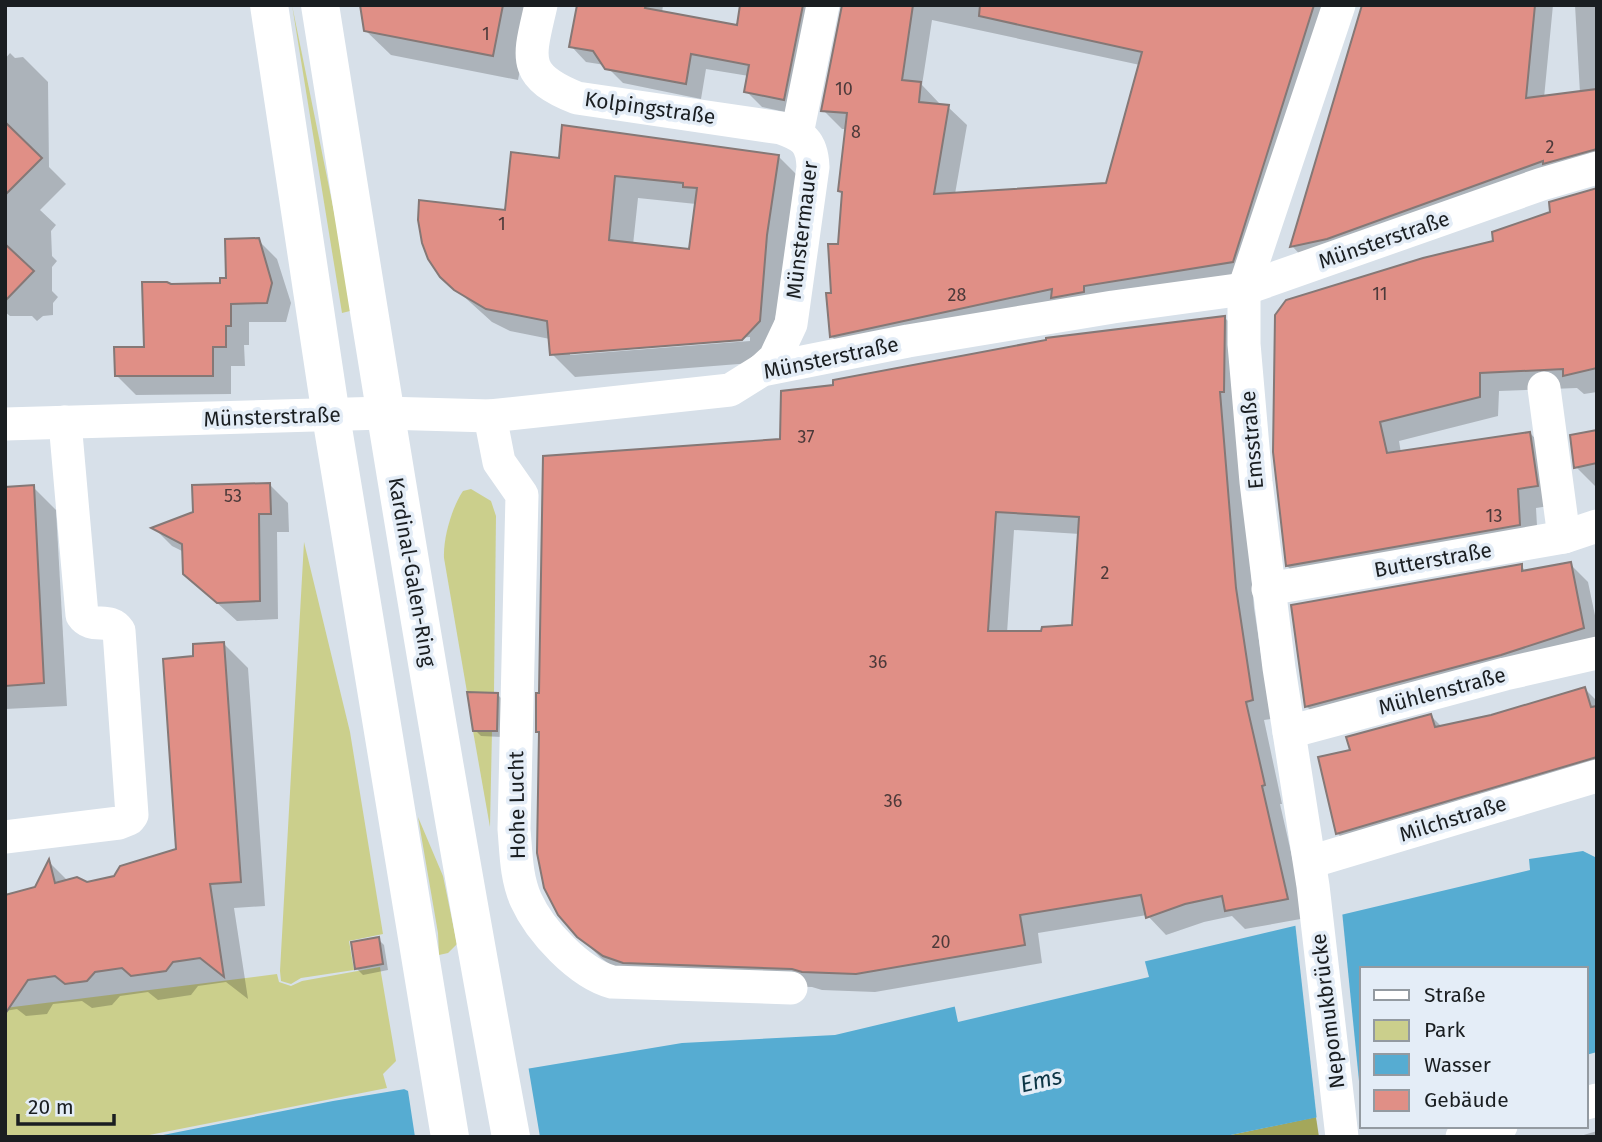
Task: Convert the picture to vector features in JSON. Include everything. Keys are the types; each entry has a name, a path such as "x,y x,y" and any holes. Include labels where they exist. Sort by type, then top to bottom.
{"main road":[{"path":"269,5 331,416 450,1137"},
{"name":"Kardinal-Galen-Ring","path":"320,5 384,413 511,1137"}],"street":[{"name":"Kolpingstraße","path":"541,5 531,47 534,70 548,85 577,98 781,128 797,134"},
{"name":"Münstermauer","path":"762,370 775,358 791,324 813,167 808,143 797,134 823,5"},
{"name":"Emsstraße","path":"1312,874 1268,589 1245,358 1244,289 1339,5"},
{"name":"Münsterstraße","path":"5,424 384,413 490,416 730,390 762,370 909,354 1113,307 1244,289 1542,184 1597,168"},
{"path":"1544,388 1564,537"},
{"name":"Hohe Lucht","path":"490,416 499,462 522,495 514,829 519,877 526,900 555,942 599,978 612,982 791,988"},
{"path":"5,837 120,823 130,819 132,815 119,631 115,625 93,624 82,615 65,422"},
{"name":"Butterstraße","path":"1268,589 1564,537 1597,526"},
{"name":"Mühlenstraße","path":"1289,732 1505,674 1597,653"},
{"name":"Milchstraße","path":"1312,874 1597,776"},
{"name":"Nepomukbrücke","path":"1312,874 1342,1137"},
{"path":"1462,1137 1494,1128"}],"green space":[{"path":"292,5 354,310 342,313"},
{"path":"471,489 491,501 496,516 494,692 467,692 444,558 452,514 463,491"},
{"path":"304,542 350,732 383,934 349,941 354,970 301,978 291,984 281,981 280,971"},
{"path":"473,731 492,731 490,827"},
{"path":"418,817 443,876 457,944 448,953 439,955 438,933"},
{"path":"380,967 396,1061 383,1074 387,1088 139,1137 5,1137 5,1008 277,974 279,982 291,986 302,981"},
{"path":"1316,1117 1319,1137 1221,1137"}],"water":[{"name":"Ems","path":"1583,851 1597,858 1597,1052 1588,1054 1588,967 1360,967 1360,1108 1221,1137 153,1137 333,1101 682,1043 835,1035 1530,870 1529,859"}],"pier":[{"path":"1342,911 1360,1111 1317,1121 1295,922"},
{"path":"1144,958 1149,977 958,1022 954,1003"},
{"path":"528,1065 540,1137 415,1137 408,1091 400,1087"}],"building":[{"path":"360,5 503,5 493,56 364,31"},
{"path":"577,5 646,5 645,8 737,25 740,5 803,5 784,100 744,92 749,65 691,54 686,84 605,69 593,51 569,47"},
{"path":"842,5 913,5 902,80 921,82 919,102 949,105 934,194 1106,183 1142,52 979,16 980,5 1314,5 1233,262 1084,286 1084,292 1051,298 1052,289 830,337 826,293 831,293 828,244 838,244 842,192 838,191 847,113 821,111"},
{"path":"1362,5 1535,5 1526,98 1597,89 1597,149 1543,164 1543,161 1327,239 1290,247"},
{"path":"5,122 42,158 5,195"},
{"path":"562,125 779,155 767,235 760,321 742,340 550,355 547,321 486,309 454,290 440,277 428,259 418,220 419,200 505,210 511,152 559,158","holes":["615,176 683,183 683,187 697,188 689,249 609,240"]},
{"path":"1597,188 1597,368 1563,376 1563,369 1480,373 1480,397 1380,422 1387,453 1530,432 1538,486 1518,489 1520,525 1286,566 1273,452 1275,315 1286,300 1423,258 1493,241 1492,232 1550,212 1549,202"},
{"path":"259,238 272,283 267,303 231,304 231,326 226,326 226,347 213,347 213,376 115,376 114,347 144,347 142,282 220,283 220,278 226,278 225,239"},
{"path":"5,244 34,271 5,301"},
{"path":"1225,316 1224,392 1220,392 1236,588 1253,700 1246,702 1288,899 1225,911 1222,896 1185,904 1146,918 1141,895 1020,915 1025,945 856,974 623,963 603,956 577,937 558,915 544,888 537,853 539,732 536,732 536,693 539,693 543,456 780,439 781,391 833,385 833,380 1046,338","holes":["996,512 1079,517 1072,625 1042,627 1041,631 988,631"]},
{"path":"1597,430 1597,463 1574,468 1570,435"},
{"path":"270,483 271,514 259,514 260,601 217,603 183,574 182,544 151,528 193,512 192,485"},
{"path":"34,485 44,683 5,686 5,487"},
{"path":"1571,562 1584,628 1501,655 1305,707 1291,605 1522,564 1522,571"},
{"path":"224,642 241,882 210,884 224,977 200,958 173,962 166,971 131,976 122,968 95,972 87,981 65,984 55,976 28,980 5,1014 5,895 35,887 49,859 55,883 77,877 87,882 114,876 120,866 176,849 163,659 193,656 193,644"},
{"path":"1585,687 1591,707 1597,706 1597,757 1336,834 1318,757 1350,750 1346,737 1431,714 1435,727 1491,715"},
{"path":"467,692 498,693 497,731 473,731"},
{"path":"379,937 383,964 355,969 351,942"}]}
